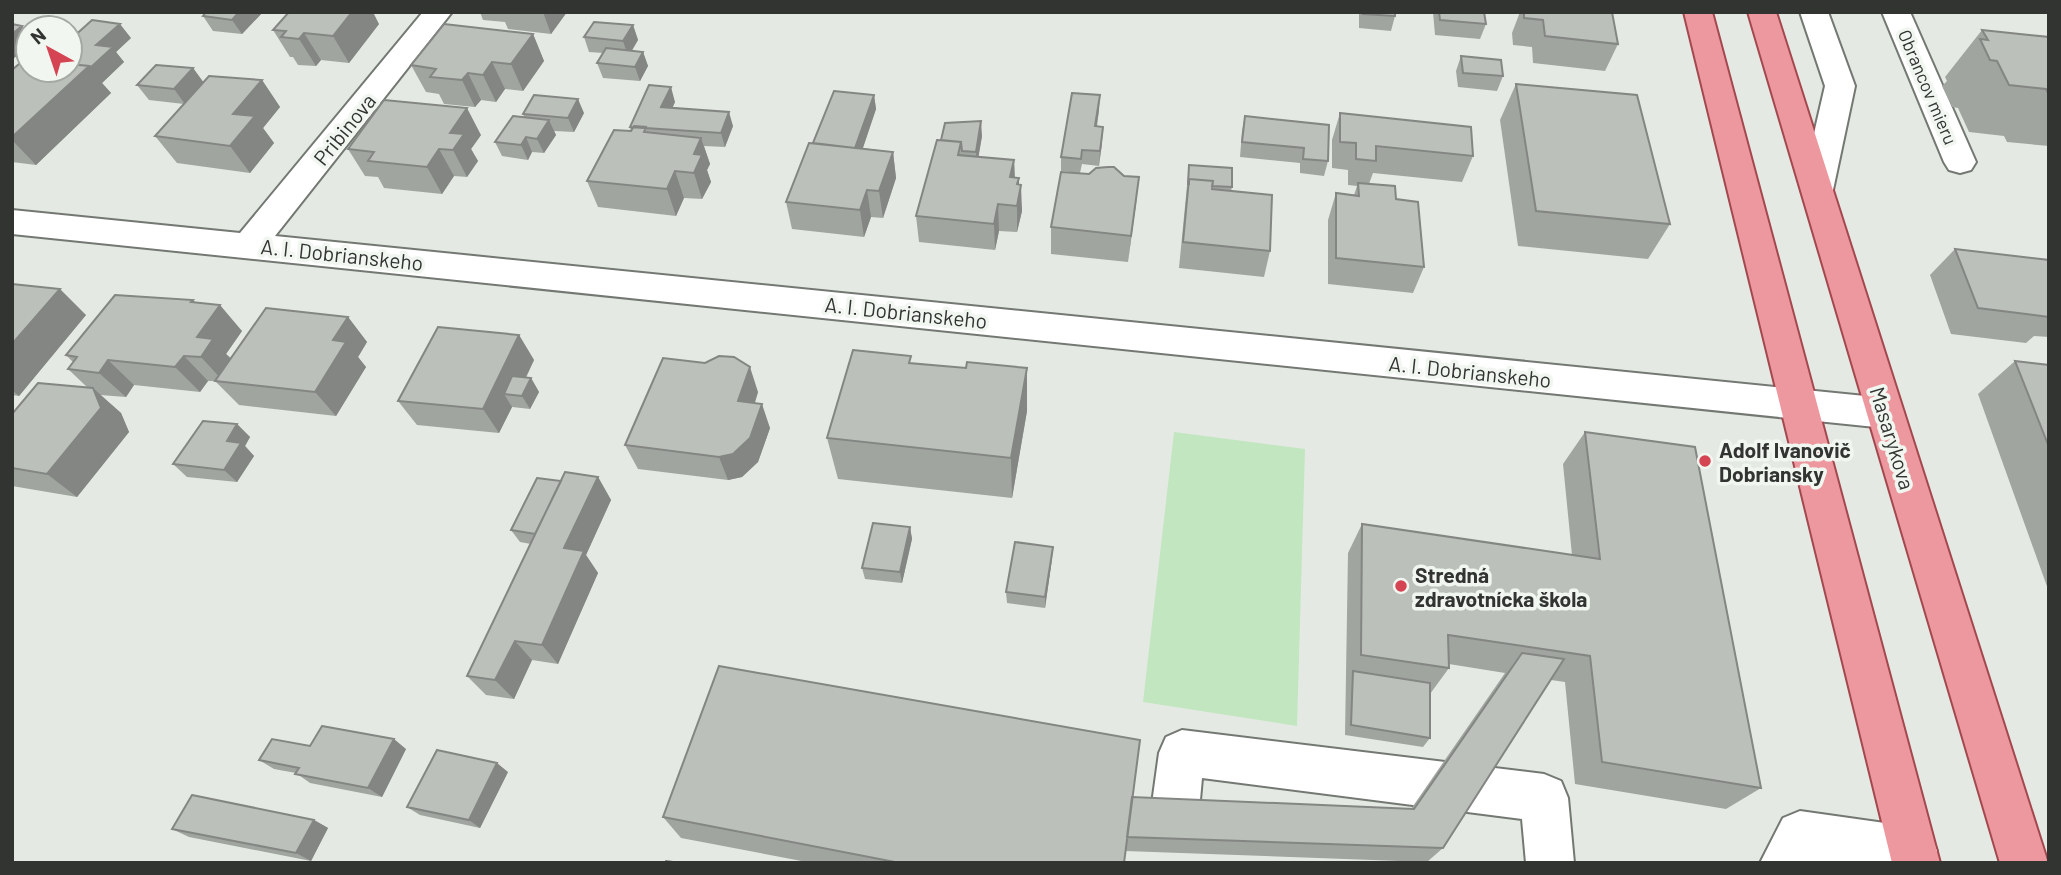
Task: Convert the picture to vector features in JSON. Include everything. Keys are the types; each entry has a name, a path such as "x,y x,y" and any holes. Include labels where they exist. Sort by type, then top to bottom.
{"main road":[{"path":"1698,12 1915,857"},
{"name":"Masarykova","path":"1762,12 2024,863"}],"street":[{"name":"Pribinova","path":"249,244 438,12"},
{"path":"1814,12 1840,86 1817,190"},
{"name":"Obrancov mieru","path":"1896,12 1960,162"},
{"name":"A. I. Dobrianskeho","path":"12,222 249,244 1885,413"},
{"path":"1175,811 1182,753 1544,797 1550,863"},
{"path":"1784,863 1800,835 1915,857"}],"green space":[{"path":"1174,432 1305,449 1297,726 1143,702"}],"building":[{"path":"206,12 239,12 232,20 203,16"},
{"path":"289,12 352,12 333,36 304,33 299,39 281,37 286,31 273,30"},
{"path":"1395,12 1395,16 1363,14"},
{"path":"1439,12 1484,12 1486,24 1440,20"},
{"path":"1524,12 1612,12 1618,44 1545,36 1543,20 1524,18"},
{"path":"92,20 120,24 96,45 113,47 90,68 84,65 84,27"},
{"path":"594,22 633,25 623,41 584,37"},
{"path":"444,24 533,34 511,64 492,62 483,75 468,73 462,80 430,77 436,69 411,65"},
{"path":"1982,30 2049,37 2049,95 2046,89 2009,85 1997,61 1990,60 1980,39 1988,40"},
{"path":"606,48 643,52 635,67 597,63"},
{"path":"1461,56 1501,60 1503,76 1463,73"},
{"path":"156,65 193,68 174,89 137,85"},
{"path":"14,68 14,84 69,84 12,137"},
{"path":"209,76 262,80 233,114 255,116 230,146 155,136"},
{"path":"1516,84 1637,95 1670,224 1536,211"},
{"path":"649,85 671,87 661,107 729,112 721,133 630,127"},
{"path":"834,91 874,95 855,148 813,143"},
{"path":"1072,93 1100,95 1095,126 1103,127 1100,151 1082,150 1081,159 1061,157"},
{"path":"534,95 578,99 568,118 523,114"},
{"path":"384,100 467,108 450,133 464,134 453,150 439,149 427,167 368,161 374,152 348,149"},
{"path":"1340,113 1471,127 1473,156 1376,146 1376,161 1356,159 1356,143 1340,142"},
{"path":"513,116 549,120 537,139 526,137 521,145 495,142"},
{"path":"1245,116 1329,125 1328,161 1303,159 1304,148 1242,142"},
{"path":"981,121 976,152 962,151 961,142 941,140 945,123"},
{"path":"634,126 646,127 644,132 701,138 694,154 702,155 694,173 675,171 667,189 587,181 614,130 631,131"},
{"path":"937,140 961,142 958,155 1014,160 1010,177 1019,178 1017,184 1021,185 1017,206 998,204 994,224 916,216"},
{"path":"809,143 893,152 879,191 867,190 860,210 786,202"},
{"path":"1189,165 1232,168 1232,187 1212,186 1213,181 1189,179 1188,184"},
{"path":"1114,167 1124,176 1139,177 1131,236 1051,227 1061,172 1089,174 1096,168"},
{"path":"1189,179 1213,181 1212,189 1272,195 1270,251 1183,242"},
{"path":"1358,183 1395,186 1396,199 1418,202 1424,267 1336,258 1336,193 1359,196"},
{"path":"1955,249 2049,260 2049,317 1978,308"},
{"path":"12,284 60,289 12,344"},
{"path":"115,295 193,300 191,302 220,305 197,337 213,339 201,357 184,356 175,367 108,360 99,373 68,369 77,357 66,355"},
{"path":"266,308 348,317 333,340 346,342 315,392 215,381"},
{"path":"438,327 519,335 483,409 398,401"},
{"path":"853,350 911,356 909,363 966,368 967,362 1027,368 1011,458 827,438"},
{"path":"719,356 734,357 750,367 738,401 762,404 750,438 733,454 719,457 625,445 663,358 705,363"},
{"path":"2015,361 2049,365 2049,447"},
{"path":"512,376 531,378 522,396 504,394"},
{"path":"38,383 93,388 101,408 47,474 12,468 12,414"},
{"path":"203,421 237,424 227,441 241,443 224,470 173,464"},
{"name":"Stredná zdravotnícka škola","path":"1585,432 1695,447 1761,788 1602,762 1590,656 1448,635 1449,668 1361,655 1362,524 1600,559"},
{"path":"565,472 598,477 564,548 584,551 542,645 515,641 495,680 467,676"},
{"path":"537,478 561,481 535,534 511,530"},
{"path":"873,523 910,527 900,572 862,568"},
{"path":"1015,542 1053,547 1045,597 1006,592"},
{"path":"1522,653 1564,659 1443,848 1127,837 1132,797 1414,809"},
{"path":"719,666 1140,740 1124,863 900,863 663,817"},
{"path":"1353,671 1430,683 1430,738 1351,725"},
{"path":"322,726 394,739 368,788 295,774 299,768 259,760 272,739 310,746"},
{"path":"437,750 497,763 469,820 407,807"},
{"path":"192,795 314,820 296,853 172,829"}],"place":[{"name":"Adolf Ivanovič Dobriansky","path":"1705,461"},
{"name":"Stredná zdravotnícka škola","path":"1401,586"}]}
